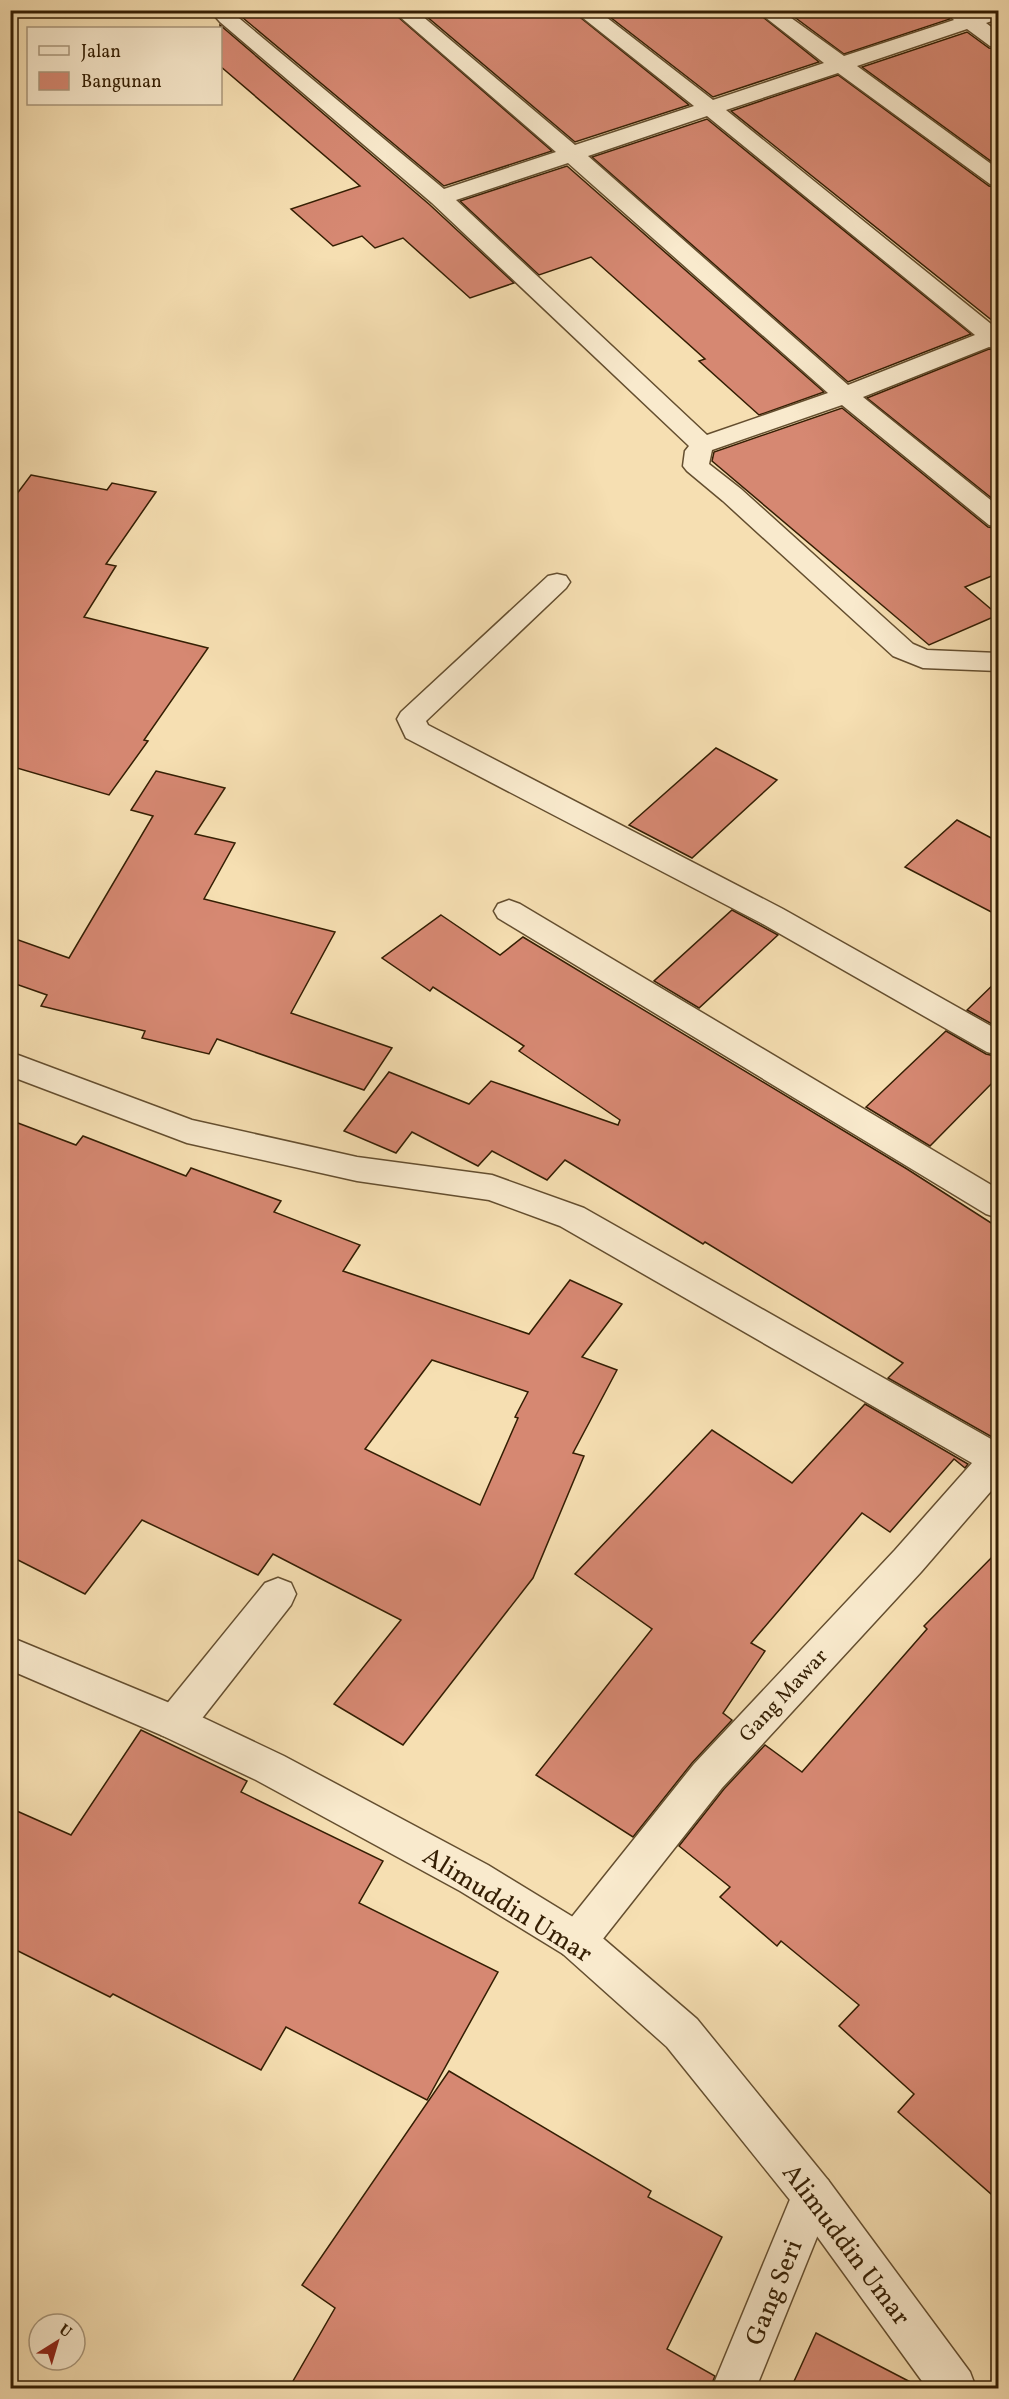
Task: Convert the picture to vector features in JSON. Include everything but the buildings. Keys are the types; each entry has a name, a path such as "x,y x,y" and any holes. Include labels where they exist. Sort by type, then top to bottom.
{"street":[{"path":"225,10 223,14 227,18 440,198 703,445"},
{"path":"402,10 573,154 845,395 999,519"},
{"path":"583,10 710,108 996,338"},
{"path":"766,10 999,179"},
{"path":"440,198 841,65 962,16 999,12"},
{"path":"962,16 999,42"},
{"path":"996,338 703,445 698,451 696,466 732,495 903,651 923,659 999,662"},
{"path":"557,582 411,719 416,731 772,916 999,1044"},
{"path":"509,911 999,1205"},
{"path":"10,1063 187,1131 357,1169 492,1188 572,1217 998,1460"},
{"name":"Gang Mawar","path":"577,1941 708,1776 998,1460"},
{"path":"176,1723 278,1594"},
{"name":"Alimuddin Umar","path":"10,1653 176,1723 270,1768 474,1878 577,1941 682,2033 813,2195 954,2388"},
{"name":"Gang Seri","path":"734,2388 813,2195"}]}
